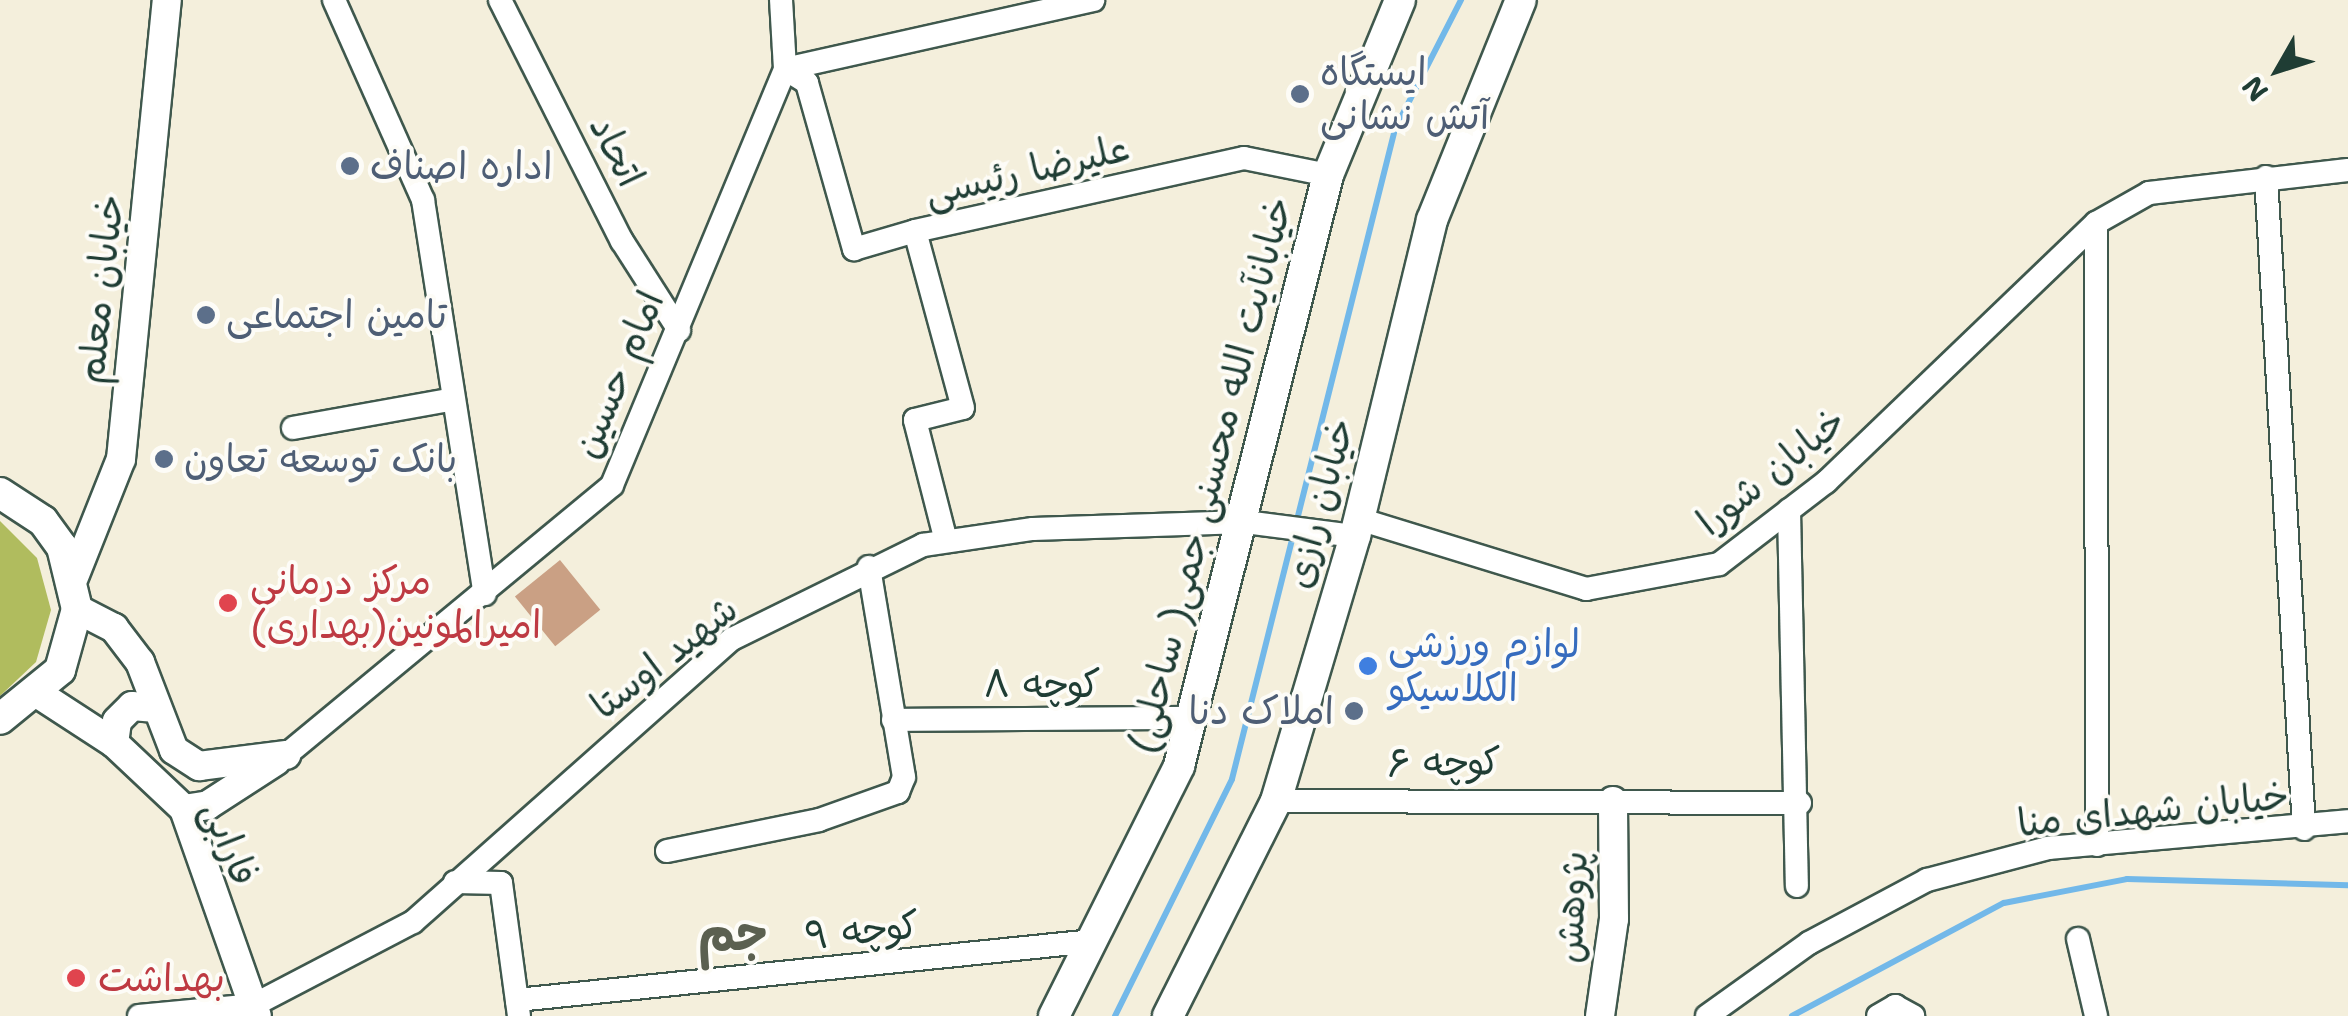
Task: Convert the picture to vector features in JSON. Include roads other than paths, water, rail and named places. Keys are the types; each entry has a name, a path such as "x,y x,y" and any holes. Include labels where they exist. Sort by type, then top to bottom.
{"main road":[{"name":"خیابانآیت الله محسنی جمی( ساحلی)","path":"1054,1016 1179,766 1245,522 1328,175 1400,0"},
{"name":"خیابان رازی","path":"1168,1016 1276,801 1357,528 1432,220 1520,0"},
{"path":"0,494 43,521 74,577 77,609 60,670 40,695 0,720"}],"street":[{"name":"خیابان معلم","path":"74,577 121,458 167,0"},
{"path":"334,0 422,200 448,400 484,594"},
{"name":"اتحاد","path":"500,0 622,241 679,330"},
{"path":"781,0 785,69"},
{"path":"785,69 832,66 1093,0"},
{"path":"785,69 807,83 854,249 915,231"},
{"name":"امام حسین","path":"184,809 208,804 286,755 612,485 785,69"},
{"name":"علیرضا رئیسی","path":"946,541 915,420 964,408 915,231 1244,158 1328,175"},
{"name":"خیابان شورا","path":"1245,522 1357,528 1586,589 1719,564 1789,510 2096,223 2149,192 2348,170"},
{"path":"2266,177 2304,828"},
{"path":"2096,223 2097,845"},
{"path":"293,428 448,400"},
{"path":"1789,510 1800,803 1797,886"},
{"name":"شهید اوستا","path":"256,1011 412,922 732,639 869,567 946,541 1245,522"},
{"path":"667,851 890,800 904,778 869,567"},
{"name":"فارابی","path":"77,609 114,628 140,662 153,708 174,750 200,766 286,755"},
{"name":"فارابی","path":"40,695 114,743 184,809 256,1011"},
{"path":"114,743 117,721 132,706 153,708"},
{"name":"کوچه ۸","path":"892,720 1192,718"},
{"name":"کوچه ۶","path":"1276,801 1800,803"},
{"name":"پژوهش","path":"1600,1016 1614,919 1613,802"},
{"name":"خیابان شهدای منا","path":"1708,1016 1808,943 1928,880 2097,845 2348,821"},
{"path":"455,882 501,882 518,1008"},
{"path":"2078,938 2096,1016"},
{"name":"کوچه ۹","path":"518,1008 1094,941"},
{"path":"1878,1016 1895,1006 1914,1016"},
{"path":"139,1016 256,1011"}],"waterway":[{"path":"1115,1016 1232,779 1395,129 1461,0"},
{"path":"1792,1016 2004,903 2127,879 2348,885"}],"place":[{"name":"ایستگاه آتش نشانی","path":"1300,94"},
{"name":"اداره اصناف","path":"350,166"},
{"name":"تامین اجتماعی","path":"206,315"},
{"name":"بانک توسعه تعاون","path":"164,459"},
{"name":"مرکز درمانی امیرالمونین(بهداری)","path":"228,603"},
{"name":"لوازم ورزشی الکلاسیکو","path":"1368,666"},
{"name":"املاک دنا","path":"1354,711"},
{"name":"بهداشت","path":"76,978"}],"district":[{"name":"جم","path":"733,934"}]}
